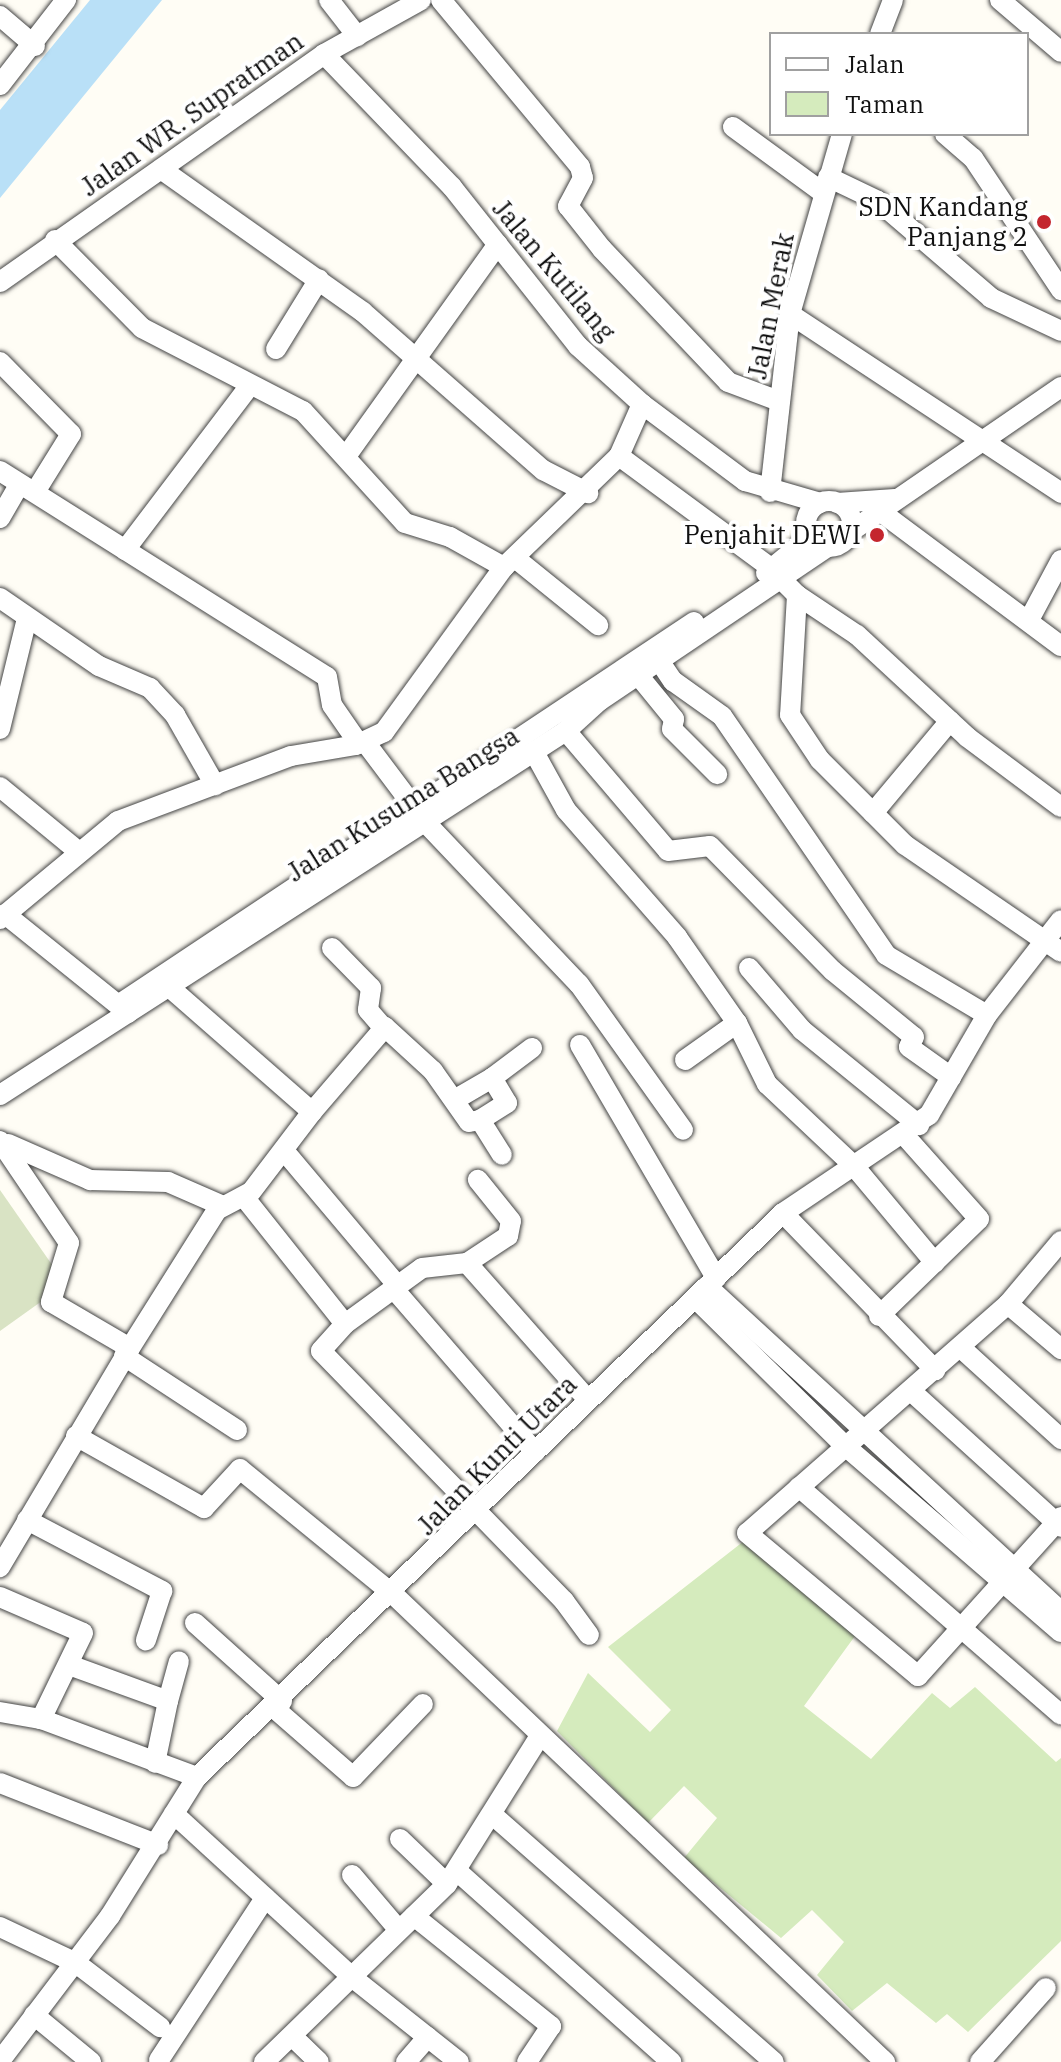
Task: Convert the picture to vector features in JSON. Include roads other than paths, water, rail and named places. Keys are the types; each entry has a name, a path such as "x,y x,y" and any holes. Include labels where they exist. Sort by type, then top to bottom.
{"street":[{"path":"0,85 35,46 66,0"},
{"path":"329,0 357,36"},
{"name":"Jalan WR. Supratman","path":"0,282 55,240 324,54 421,0"},
{"path":"441,0 580,167 583,178 568,206 602,249 728,382 779,401"},
{"path":"881,32 893,0"},
{"path":"1000,0 1061,52"},
{"path":"0,16 35,46"},
{"name":"Jalan Kutilang","path":"324,54 498,244 578,346 642,404 774,493 821,507"},
{"path":"733,127 825,185 878,201 991,298 1061,331"},
{"name":"Jalan Merak","path":"774,493 779,401 790,314 841,136"},
{"path":"947,136 973,158 1061,290"},
{"path":"161,169 319,279 543,470 588,493"},
{"path":"55,240 125,315 248,388 303,411 347,455 405,523 450,537 510,562 598,625"},
{"path":"347,455 419,362 498,244"},
{"path":"276,349 319,279"},
{"path":"790,314 948,413 978,444 1061,493"},
{"path":"0,362 71,434 0,518"},
{"name":"Jalan Kusuma Bangsa","path":"420,817 819,542 850,532 1061,387"},
{"path":"125,550 248,388"},
{"path":"122,1010 3,917 78,851 118,821 291,756 362,743 384,732 510,562 588,493 619,456 642,404"},
{"path":"619,456 780,569 797,595 857,635 950,721 1061,807"},
{"path":"0,471 327,677 332,705 420,817 579,984 683,1130"},
{"path":"821,507 888,506 1061,646"},
{"path":"821,507 851,517 850,532"},
{"path":"819,542 821,507"},
{"path":"1029,620 1061,560"},
{"path":"797,595 790,715 820,760 905,845 1054,947"},
{"path":"0,598 27,618 159,697 215,785"},
{"name":"Jalan Kusuma Bangsa","path":"0,1095 197,958 350,860 566,731 595,695 660,662 716,615"},
{"path":"0,729 3,692 27,618"},
{"path":"660,662 673,681 722,716 886,955 987,1015"},
{"path":"638,675 674,719 672,729 717,774"},
{"path":"873,813 950,721"},
{"path":"566,731 668,851 710,846 833,971 914,1037 909,1047 951,1077"},
{"path":"534,752 566,810 677,937 737,1023 767,1084 854,1166 935,1263"},
{"path":"0,787 78,851"},
{"name":"Jalan Kunti Utara","path":"0,2061 76,1963 158,1845 197,1777 394,1595 535,1452 783,1213 912,1130 951,1077 987,1015 1054,947 1061,920"},
{"path":"332,948 371,988 368,1010 456,1099 469,1122 480,1120 507,1103 492,1078"},
{"name":"Jalan Kusuma Bangsa","path":"0,1081 122,1010 169,987 197,958"},
{"path":"749,968 802,1030 912,1130 979,1219 879,1316"},
{"path":"169,987 312,1112"},
{"path":"685,1060 737,1023"},
{"path":"0,1567 127,1352 223,1206 244,1197 286,1153 312,1112 383,1027"},
{"path":"580,1045 706,1288 852,1438 1008,1576 1061,1632"},
{"path":"456,1099 492,1078 532,1048"},
{"path":"480,1120 502,1155"},
{"path":"3,1143 90,1180 168,1182 223,1206"},
{"path":"3,1143 69,1243 51,1302 237,1430"},
{"path":"286,1153 535,1452"},
{"path":"478,1180 512,1229 467,1263 434,1263 395,1287 345,1324 321,1351 474,1515 564,1601 589,1635"},
{"path":"244,1197 345,1324"},
{"path":"783,1213 879,1316 935,1370"},
{"path":"911,1391 1059,1522 1008,1576 928,1672 913,1676 747,1533 1008,1304 1058,1250"},
{"path":"467,1263 588,1400"},
{"path":"1008,1304 1061,1349"},
{"path":"960,1347 1061,1439"},
{"path":"76,1436 204,1508 238,1468 394,1595 885,2062"},
{"path":"799,1487 962,1633 1061,1715"},
{"path":"27,1520 162,1591 146,1640"},
{"path":"1008,1576 1061,1612"},
{"path":"0,1597 83,1633 72,1666 41,1719"},
{"path":"195,1623 353,1777 423,1704"},
{"path":"155,1763 179,1661"},
{"path":"72,1666 168,1701"},
{"path":"0,1712 41,1719 197,1777"},
{"path":"264,2062 452,1878 495,1817 540,1736"},
{"path":"0,1783 158,1845"},
{"path":"174,1814 353,1978 459,2062"},
{"path":"495,1817 774,2062"},
{"path":"400,1839 452,1878 671,2062"},
{"path":"352,1875 406,1922 551,2026 527,2062"},
{"path":"159,2060 265,1898"},
{"path":"0,1927 76,1963 160,2027"},
{"path":"980,2062 1046,1988"},
{"path":"34,2015 91,2062"},
{"path":"292,2036 319,2062"},
{"path":"406,2062 428,2037"}],"water":[{"path":"90,0 162,0 0,198 0,110"}],"place":[{"name":"SDN Kandang Panjang 2","path":"1044,222"},
{"name":"Penjahit DEWI","path":"877,535"}]}
